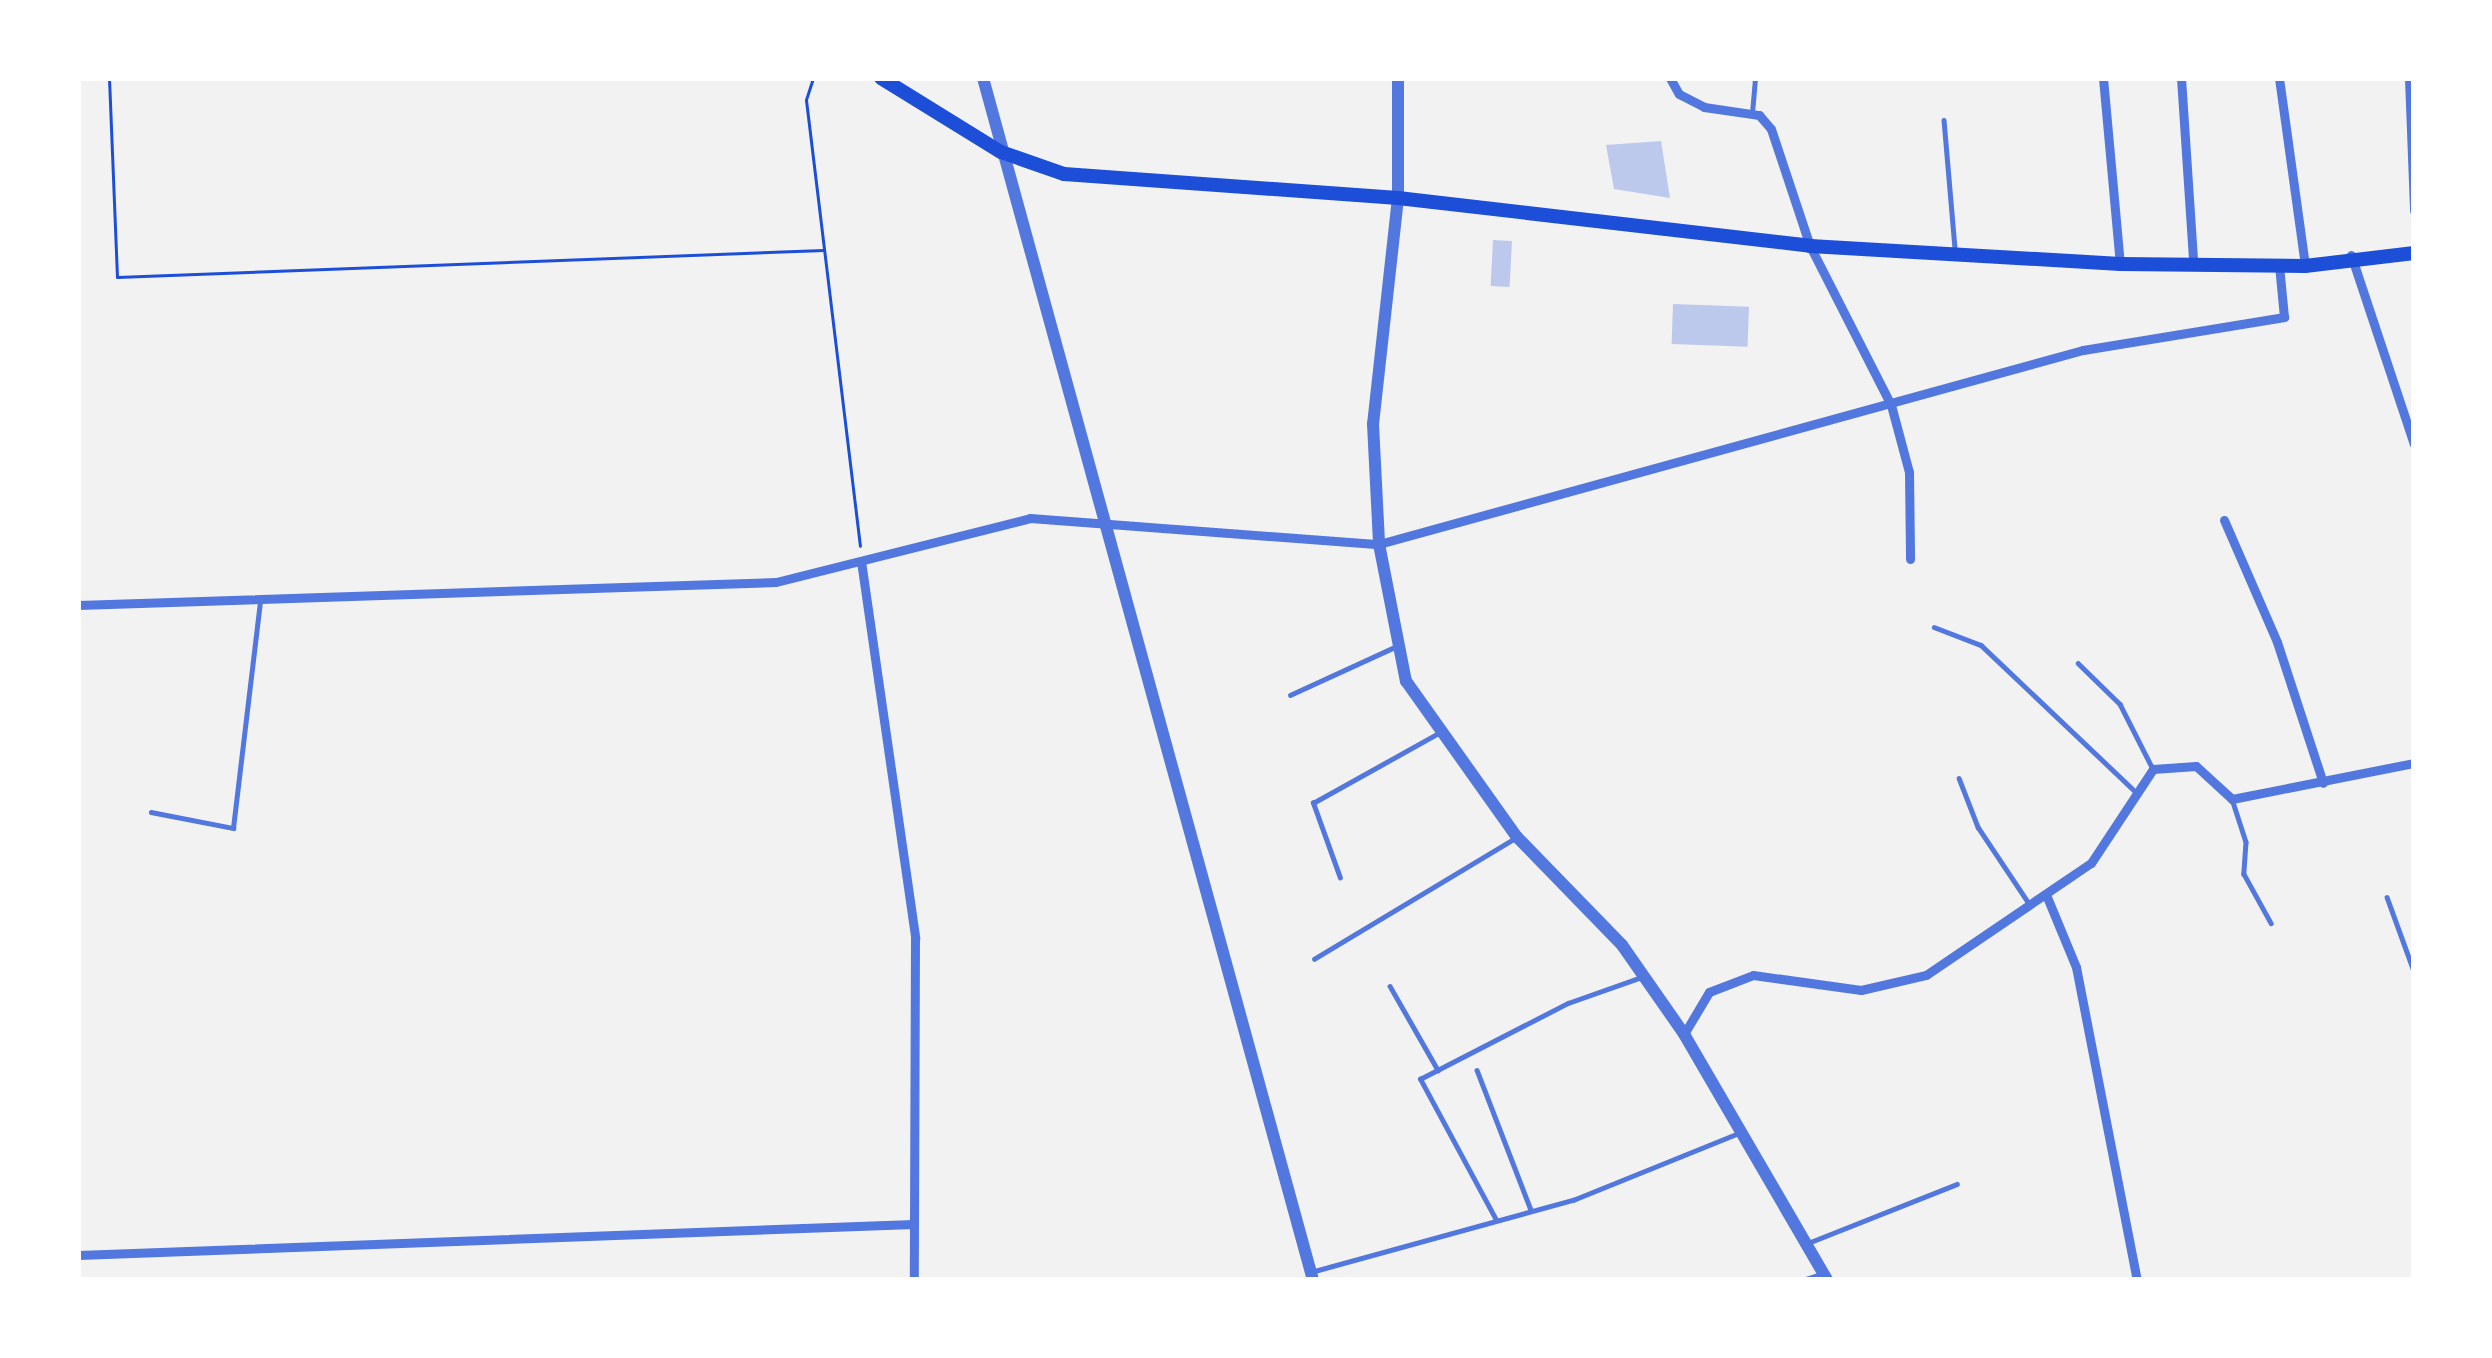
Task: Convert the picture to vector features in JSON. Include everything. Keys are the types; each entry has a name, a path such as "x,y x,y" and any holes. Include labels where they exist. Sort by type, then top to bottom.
{"main road":[{"path":"881,78 1001,152 1064,174 1397,198 1810,247 2120,264 2193,260 2278,266 2305,266 2351,255 2414,253"}],"street":[{"path":"983,78 1312,1276"},
{"path":"1398,78 1397,198 1373,424 1378,544 1406,681 1517,837 1643,976 1684,1034 1826,1277"},
{"path":"1670,78 1679,94 1704,107 1752,113 1771,129 1810,247 1891,404 1909,472 1910,559"},
{"path":"2103,78 2120,264"},
{"path":"2181,78 2193,260"},
{"path":"2279,78 2305,266"},
{"path":"2409,78 2414,212"},
{"path":"2351,255 2414,444"},
{"path":"78,605 776,582 1030,518 1378,544 2084,350 2284,317 2278,266"},
{"path":"2224,520 2277,642 2323,783"},
{"path":"861,560 914,938 914,1280"},
{"path":"1684,1034 1709,992 1753,975 1861,990 1926,975 2091,863 2153,769 2196,766 2232,799 2414,763"},
{"path":"2047,897 2076,967 2137,1280"},
{"path":"78,1255 913,1224"}],"lane":[{"path":"1752,113 1755,78"},
{"path":"1943,119 1956,255"},
{"path":"151,812 232,828 260,600"},
{"path":"1934,627 1981,645 2135,791"},
{"path":"1290,694 1396,646"},
{"path":"2078,663 2120,704 2153,769"},
{"path":"1340,878 1313,803 1442,732"},
{"path":"1959,778 1978,827 2031,907"},
{"path":"2232,799 2246,842 2244,874 2271,922"},
{"path":"1314,958 1517,837"},
{"path":"2387,897 2414,970"},
{"path":"1496,1220 1420,1079 1568,1004 1643,976"},
{"path":"1390,986 1438,1070"},
{"path":"1477,1070 1531,1210"},
{"path":"1312,1276 1531,1210 1744,1131"},
{"path":"1808,1243 1957,1184"},
{"path":"1803,1280 1826,1277"}],"path":[{"path":"109,78 117,277 823,250"},
{"path":"813,78 806,100 861,560"}],"building":[{"path":"1661,141 1670,198 1614,189 1606,145"},
{"path":"1493,240 1512,241 1510,287 1491,286"},
{"path":"1673,304 1749,307 1748,347 1672,344"}]}
